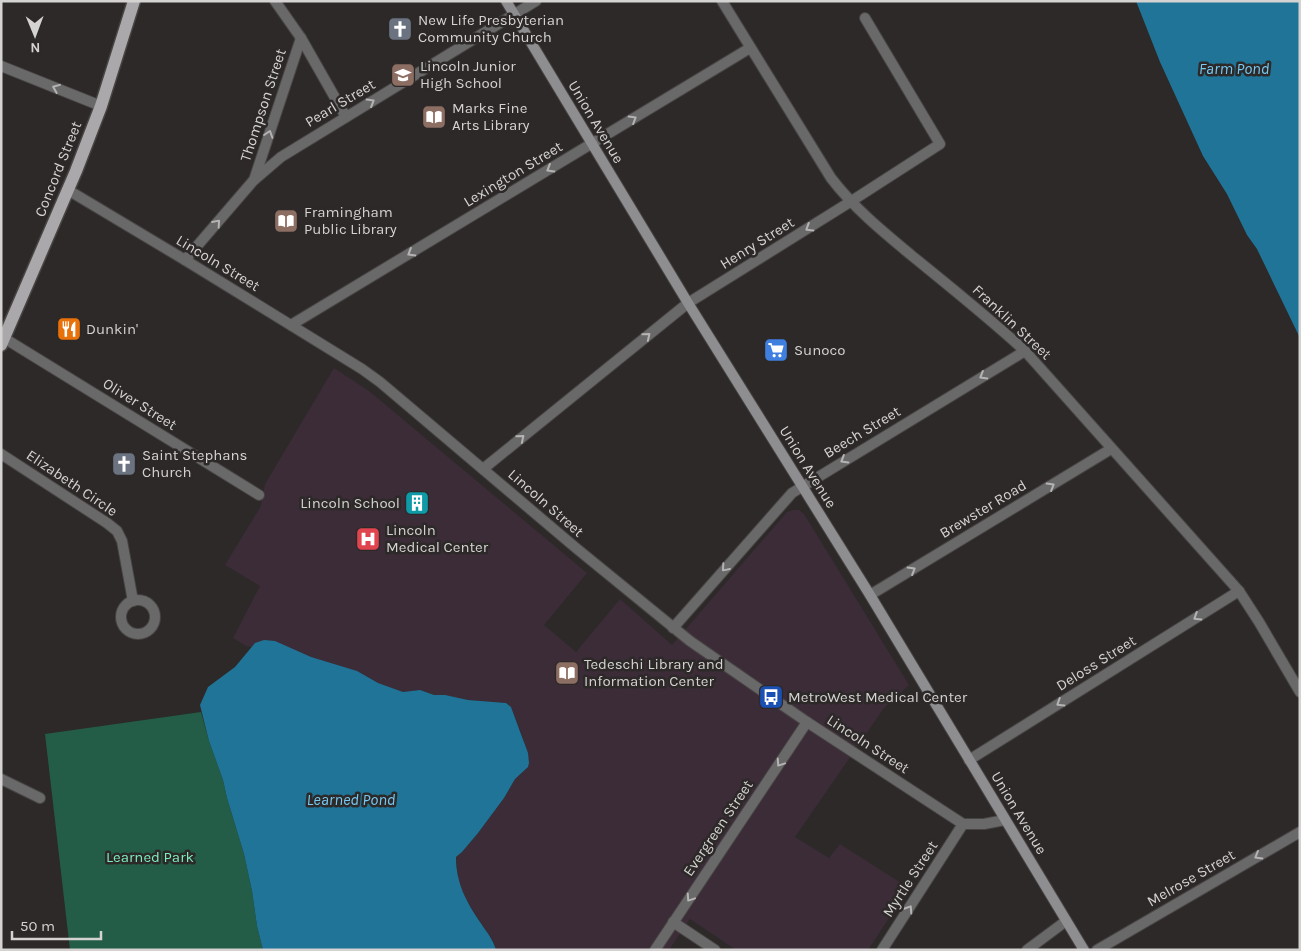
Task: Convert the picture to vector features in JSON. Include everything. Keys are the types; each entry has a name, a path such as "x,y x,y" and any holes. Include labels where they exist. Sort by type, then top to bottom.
{"main road":[{"name":"Concord Street","path":"4,335 68,190 101,106 134,1"},
{"name":"Union Avenue","path":"506,1 688,303 870,596 1084,950"}],"street":[{"path":"275,1 301,38 346,117"},
{"name":"Pearl Street","path":"185,260 253,181 281,157 536,1"},
{"name":"Franklin Street","path":"722,1 831,178 850,202 1025,351 1239,591 1300,692"},
{"name":"Henry Street","path":"483,469 688,303 940,144 865,18"},
{"name":"Thompson Street","path":"253,181 301,38"},
{"name":"Lexington Street","path":"291,324 750,48"},
{"path":"1,66 101,106"},
{"name":"Lincoln Street","path":"68,190 291,324 380,382 673,628 807,722 963,824"},
{"name":"Oliver Street","path":"4,335 259,495"},
{"name":"Beech Street","path":"673,628 781,503 802,486 1025,351"},
{"name":"Brewster Road","path":"870,596 1111,449"},
{"name":"Elizabeth Circle","path":"1,454 107,523 117,532 122,541 133,601"},
{"name":"Deloss Street","path":"969,760 1239,591"},
{"name":"Evergreen Street","path":"655,950 807,722"},
{"path":"1,779 40,798"},
{"path":"963,824 984,824 1005,820"},
{"name":"Myrtle Street","path":"882,950 963,824"},
{"name":"Melrose Street","path":"1097,950 1300,832"},
{"path":"1027,950 1066,921"},
{"path":"673,922 715,950"}],"shaded area":[{"path":"334,368 369,391 587,573 544,625 576,652 620,599 672,645 787,512 799,510 804,514 909,685 884,708 795,837 829,858 840,844 909,888 868,950 736,950 690,919 669,950 496,950 493,941 461,890 456,857 478,833 504,798 515,779 528,767 529,763 522,735 511,707 506,703 434,695 420,690 403,692 288,655 246,646 233,638 260,586 225,565 261,506 265,484"}],"green space":[{"name":"Learned Park","path":"201,712 244,854 263,950 70,950 45,734"}],"water":[{"name":"Farm Pond","path":"1136,1 1300,1 1300,338 1257,249 1247,235 1227,194 1203,156 1160,62"},
{"name":"Learned Pond","path":"264,640 275,641 311,657 357,671 378,683 403,692 420,690 434,695 506,703 511,707 528,753 528,767 515,779 504,798 478,833 456,857 456,866 463,891 470,907 496,950 263,950 244,854 223,780 209,741 200,705 208,687 235,667 255,643"}],"place":[{"name":"New Life Presbyterian Community Church","path":"400,29"},
{"name":"Lincoln Junior High School","path":"403,75"},
{"name":"Marks Fine Arts Library","path":"434,117"},
{"name":"Framingham Public Library","path":"286,221"},
{"name":"Dunkin'","path":"69,329"},
{"name":"Sunoco","path":"776,350"},
{"name":"Saint Stephans Church","path":"124,464"},
{"name":"Lincoln School","path":"417,503"},
{"name":"Lincoln Medical Center","path":"368,539"},
{"name":"Tedeschi Library and Information Center","path":"567,673"},
{"name":"MetroWest Medical Center","path":"771,697"}]}
